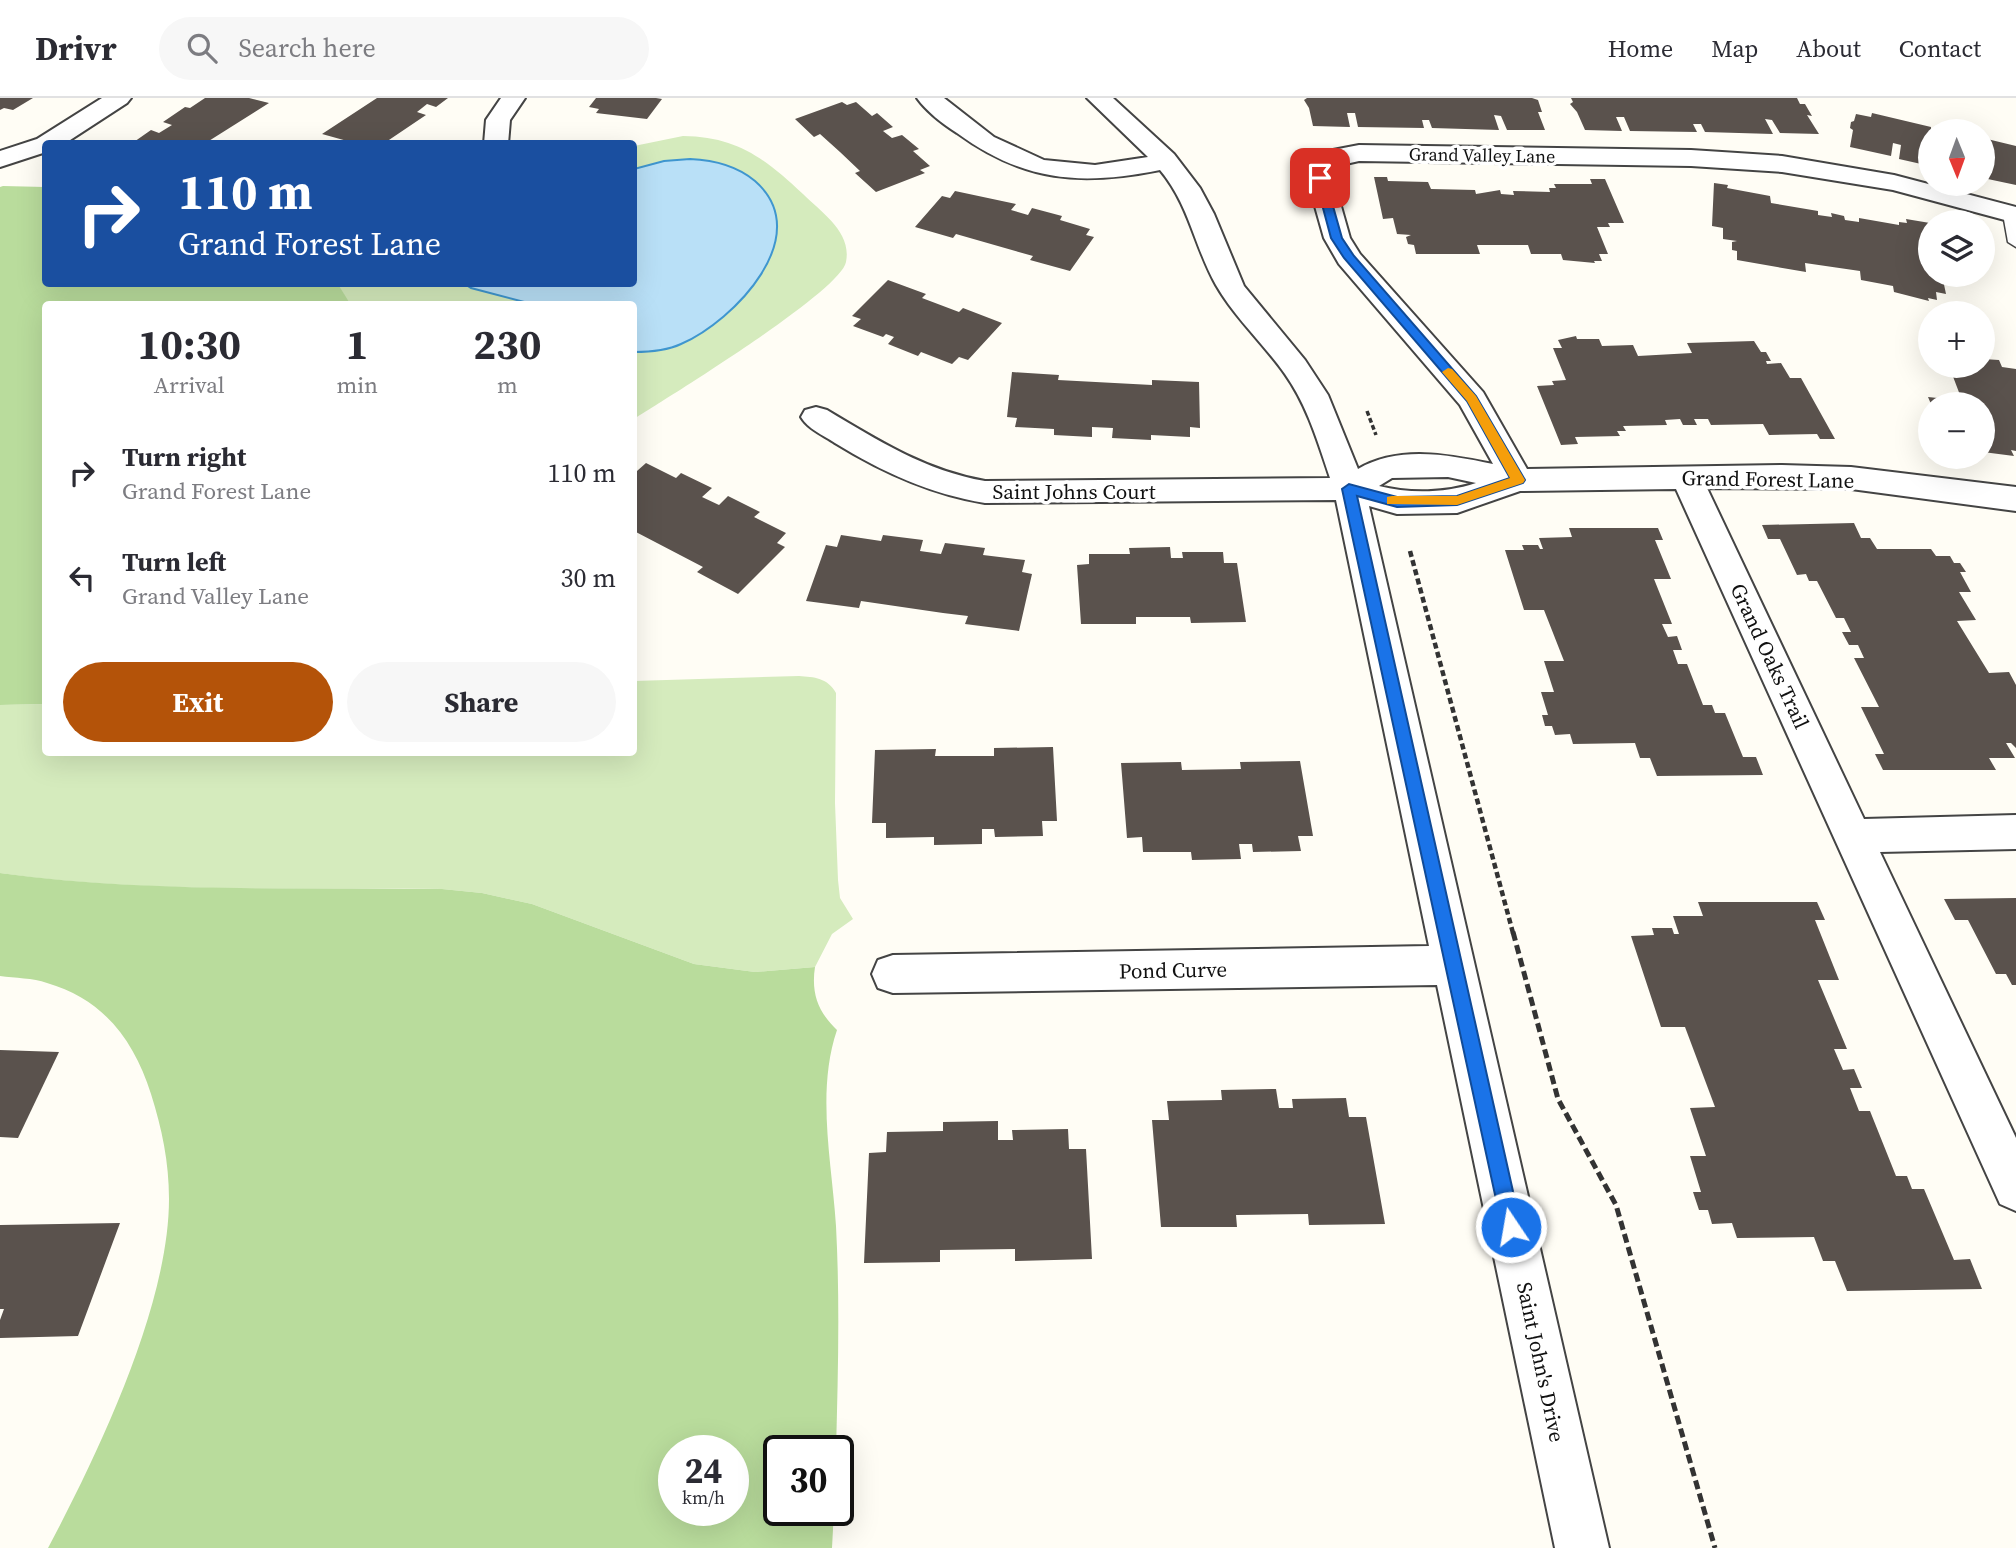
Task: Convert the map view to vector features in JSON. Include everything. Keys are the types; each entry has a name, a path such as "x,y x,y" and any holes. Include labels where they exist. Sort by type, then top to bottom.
{"street":[{"path":"52,140 119,98"},
{"path":"496,140 498,120 513,98"},
{"path":"929,98 989,146 1020,162 1062,171 1092,173 1122,171 1165,161"},
{"name":"Saint John's Drive","path":"1099,98 1165,161 1197,204 1211,247 1232,289 1291,361 1313,396 1329,430 1349,489 1582,1548"},
{"path":"0,159 42,145"},
{"name":"Grand Valley Lane","path":"1518,480 1472,399 1356,266 1337,238 1320,178 1326,162 1342,155 1359,153 1739,160 1852,174 2013,215"},
{"name":"Saint Johns Court","path":"816,417 902,469 972,491 1020,493 1349,489"},
{"name":"Grand Oaks Trail","path":"1686,477 2016,1188"},
{"name":"Grand Forest Lane","path":"1349,489 1397,502 1457,500 1518,480 1851,478 2016,499"},
{"path":"1854,835 2016,832"},
{"name":"Pond Curve","path":"892,974 1454,965"}],"lane":[{"path":"2013,215 2016,243"}],"path":[{"path":"1410,549 1558,1099 1616,1205 1715,1548"}],"green space":[{"path":"683,136 702,137 735,145 749,152 776,170 827,216 840,232 847,251 846,262 837,276 815,296 750,344 637,417 637,301 347,301 340,287 637,287 637,145"},
{"path":"0,187 42,187 42,287 340,287 348,301 42,301 42,704 0,705"},
{"path":"799,676 825,681 833,688 836,693 835,803 838,880 840,898 853,919 832,934 815,967 755,972 694,964 532,904 482,893 442,889 165,887 55,880 0,873 0,705 42,704 42,756 637,756 637,681"},
{"path":"0,873 110,884 442,889 482,893 532,904 694,964 755,972 815,967 817,1002 837,1030 827,1078 826,1102 837,1254 836,1435 763,1435 763,1526 833,1526 832,1548 48,1548 108,1424 144,1331 166,1241 169,1199 164,1146 151,1094 144,1074 125,1039 114,1024 84,1000 67,990 36,980 0,976"}],"water":[{"path":"690,159 724,164 755,181 772,203 777,226 773,250 761,274 744,297 702,333 670,348 637,352 637,301 521,301 470,287 637,287 637,168 664,161"}],"building":[{"path":"0,98 33,98 13,110 0,110"},
{"path":"205,98 249,98 269,103 210,140 137,140 151,130 159,133 172,125 163,122 185,107 190,108"},
{"path":"377,98 448,98 436,107 427,104 417,112 426,115 389,140 344,140 322,134"},
{"path":"596,98 662,99 647,119 596,113 599,109 589,107"},
{"path":"1532,98 1538,100 1542,112 1538,112 1545,130 1507,130 1501,116 1494,115 1499,130 1432,128 1429,120 1422,120 1424,128 1358,127 1355,113 1347,113 1350,127 1313,126 1309,108 1304,100"},
{"path":"1571,98 1797,98 1800,104 1805,104 1812,116 1807,115 1819,134 1780,133 1772,120 1765,119 1773,134 1705,132 1701,124 1693,124 1697,132 1630,131 1624,117 1616,117 1622,131 1585,130 1570,104 1573,102"},
{"path":"842,102 847,105 856,102 872,116 877,113 893,127 883,131 892,138 902,135 919,149 913,151 930,166 920,170 925,173 876,192 855,173 860,171 840,152 820,134 814,137 795,119"},
{"path":"1872,113 1918,124 1918,163 1899,159 1901,145 1893,143 1891,156 1850,147 1853,130 1850,128 1851,122 1856,114 1871,117"},
{"path":"1995,141 2016,146 2016,185 1995,181"},
{"path":"1374,177 1387,177 1388,181 1428,182 1431,189 1475,190 1476,194 1500,190 1501,194 1514,195 1513,191 1550,192 1549,188 1556,188 1554,184 1592,184 1590,179 1605,179 1624,223 1608,223 1610,227 1597,227 1608,254 1599,254 1602,261 1594,261 1595,263 1563,260 1561,254 1531,254 1528,245 1477,245 1480,254 1416,254 1414,245 1408,244 1406,237 1411,235 1397,234 1393,218 1383,219"},
{"path":"1714,183 1770,196 1771,203 1818,211 1818,215 1832,217 1831,213 1844,216 1845,220 1859,222 1859,218 1899,225 1899,222 1907,223 1906,219 1918,221 1918,287 1945,287 1946,294 1936,292 1937,300 1928,298 1929,301 1894,292 1893,286 1861,280 1860,271 1805,263 1806,272 1737,260 1737,251 1732,250 1732,242 1737,241 1723,239 1723,228 1712,226"},
{"path":"955,191 1016,204 1011,210 1028,215 1032,208 1062,216 1060,220 1090,229 1086,235 1094,237 1070,271 1030,260 1033,256 956,234 953,238 915,227 942,196 950,198"},
{"path":"888,280 926,294 922,298 959,312 963,308 1002,323 968,360 959,357 952,364 921,352 918,356 888,344 894,337 886,334 883,337 853,326 861,319 852,316"},
{"path":"1576,336 1577,339 1599,339 1602,346 1633,345 1638,356 1692,353 1687,343 1754,341 1761,352 1766,352 1771,361 1766,361 1767,364 1781,363 1790,378 1801,378 1835,439 1820,439 1817,434 1769,435 1763,424 1711,425 1708,419 1694,419 1697,425 1683,425 1680,419 1665,420 1667,425 1623,426 1626,431 1617,431 1620,436 1575,437 1578,444 1561,445 1537,386 1554,385 1552,381 1566,380 1553,348 1562,348 1558,340"},
{"path":"1995,360 1999,360 2002,367 2016,369 2016,451 2011,450 2014,456 1995,454 1995,392 1959,392 1954,378 1995,378"},
{"path":"1012,372 1059,375 1058,380 1152,385 1152,380 1199,382 1200,428 1190,427 1190,437 1151,435 1151,440 1112,438 1113,428 1092,427 1092,437 1054,435 1054,429 1015,427 1017,418 1007,417"},
{"path":"646,463 676,478 681,473 712,488 702,497 719,505 728,496 760,512 754,517 786,533 777,543 785,547 738,594 697,572 703,567 637,533 637,471"},
{"path":"1854,523 1861,538 1870,538 1877,549 1931,549 1936,556 1950,556 1954,563 1960,563 1966,572 1960,572 1971,592 1959,592 1976,620 1957,621 1989,673 2009,672 2016,685 2016,748 2011,743 2006,743 2015,758 1989,758 1996,770 1883,770 1875,754 1884,754 1861,707 1879,707 1854,658 1864,658 1858,645 1849,645 1842,632 1851,632 1844,618 1836,618 1817,581 1809,581 1806,574 1797,575 1780,539 1768,539 1762,525"},
{"path":"1569,528 1658,528 1663,540 1655,540 1671,579 1654,579 1672,624 1662,624 1668,637 1677,636 1682,650 1673,650 1678,664 1687,664 1703,705 1712,705 1715,713 1725,713 1743,757 1756,757 1763,775 1657,776 1650,758 1640,758 1635,743 1573,744 1570,734 1555,735 1552,726 1545,726 1542,715 1548,715 1541,692 1554,692 1544,661 1564,661 1544,610 1524,610 1505,550 1524,550 1522,545 1538,545 1543,549 1539,538 1572,537"},
{"path":"841,535 881,541 883,535 923,540 920,551 941,554 945,543 985,548 983,555 1025,560 1022,572 1032,574 1019,631 965,624 968,616 861,601 859,608 806,601 826,545 837,547"},
{"path":"1170,547 1171,558 1183,558 1182,552 1223,552 1224,563 1237,563 1246,622 1191,623 1190,617 1136,617 1136,624 1081,624 1077,565 1089,564 1089,554 1130,554 1129,548"},
{"path":"1053,747 1057,821 1042,821 1043,836 995,837 994,829 982,829 982,844 934,845 934,837 886,838 886,823 872,823 875,750 936,749 935,756 994,756 994,748"},
{"path":"1300,761 1313,836 1298,836 1301,851 1253,852 1252,844 1239,844 1241,859 1192,860 1191,852 1143,852 1142,837 1127,838 1121,763 1181,762 1182,770 1241,769 1240,762"},
{"path":"2016,898 2016,985 2012,985 2006,974 1996,974 1968,920 1955,920 1944,899"},
{"path":"1698,902 1817,902 1825,920 1815,920 1839,980 1818,980 1847,1049 1834,1049 1843,1070 1854,1069 1862,1088 1850,1088 1859,1111 1870,1111 1896,1176 1907,1176 1912,1189 1924,1189 1954,1260 1970,1259 1982,1289 1847,1291 1835,1261 1823,1261 1814,1237 1737,1238 1732,1223 1712,1224 1708,1210 1699,1210 1693,1192 1701,1192 1690,1156 1706,1156 1690,1108 1715,1107 1685,1027 1661,1027 1631,936 1654,935 1652,928 1672,928 1674,934 1679,934 1673,916 1703,916"},
{"path":"0,1050 59,1052 18,1138 0,1137"},
{"path":"1276,1089 1279,1108 1293,1108 1292,1099 1346,1098 1349,1117 1366,1117 1385,1224 1309,1225 1308,1214 1236,1215 1237,1227 1161,1227 1152,1120 1169,1120 1167,1101 1222,1100 1221,1090"},
{"path":"998,1121 998,1140 1013,1140 1012,1130 1068,1129 1069,1149 1086,1149 1092,1259 1015,1261 1015,1249 940,1250 940,1262 864,1263 869,1153 886,1152 887,1132 943,1131 943,1122"},
{"path":"120,1223 78,1336 0,1338 0,1320 4,1309 0,1309 0,1225"}],"slow traffic":[{"path":"1392,500 1457,500 1518,480 1472,399 1448,372"}],"route":[{"path":"1320,178 1337,238 1349,258 1472,399 1518,480 1457,500 1397,502 1349,489 1511,1227"}]}
